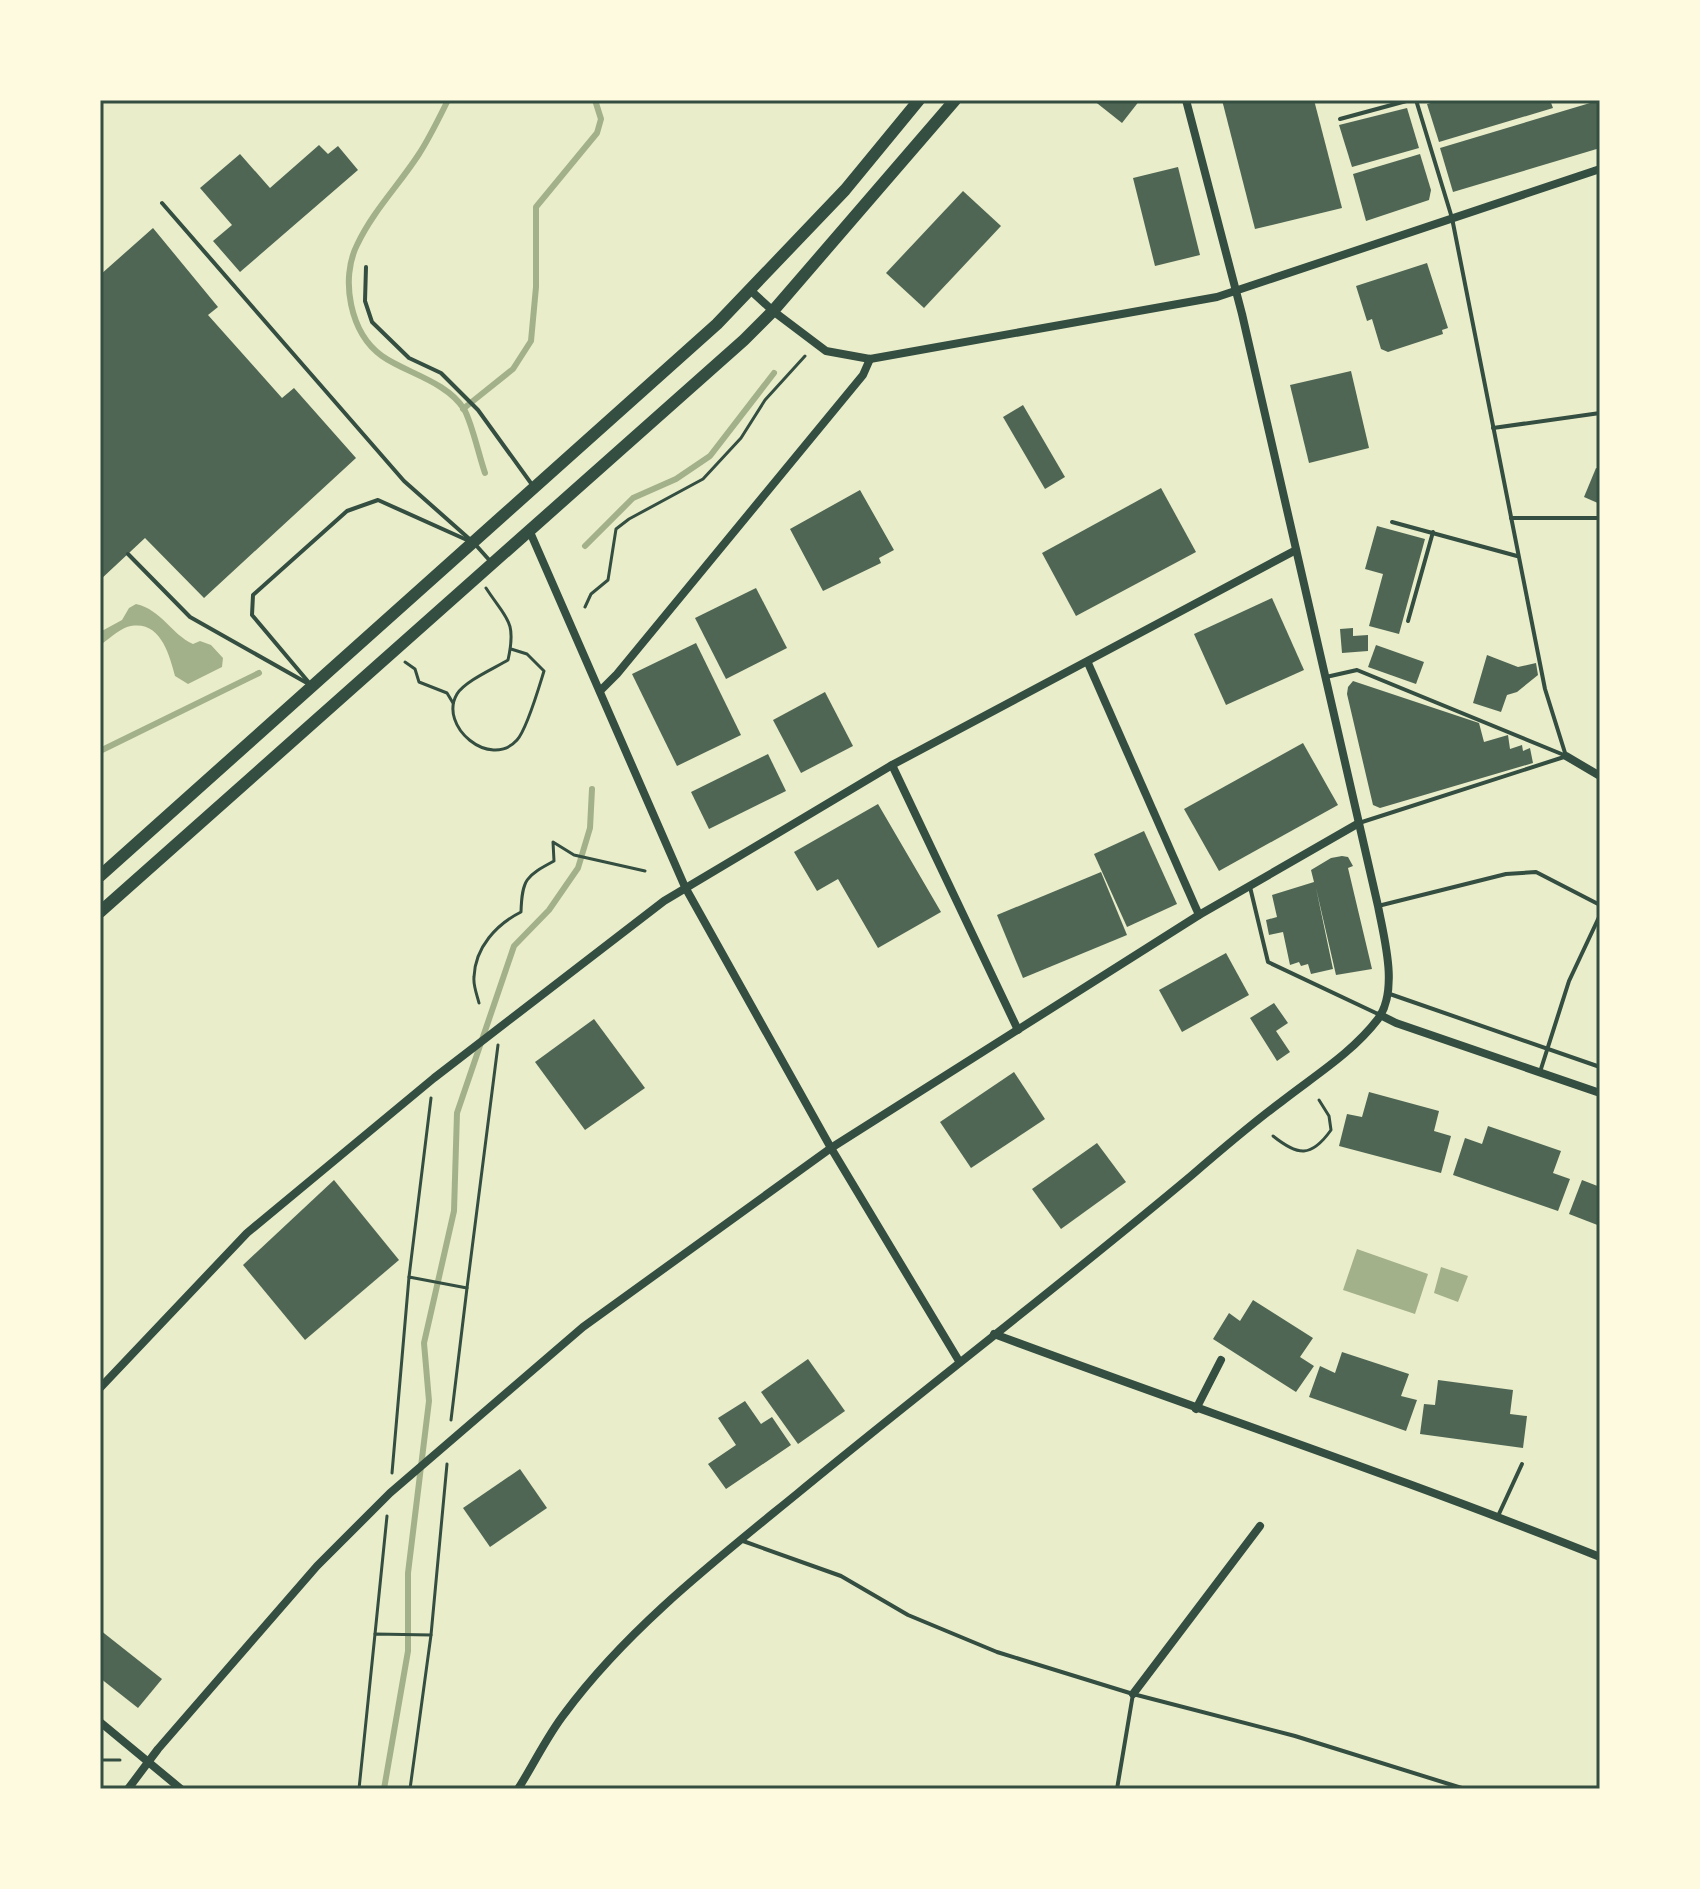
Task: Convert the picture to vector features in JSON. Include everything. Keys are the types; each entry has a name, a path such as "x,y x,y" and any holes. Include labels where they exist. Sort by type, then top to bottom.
{"main road":[{"path":"100,876 717,324 845,190 919,100"},
{"path":"100,912 744,340 773,311 955,100"}],"street":[{"path":"518,1789 564,1714 619,1649 741,1540 959,1361 1118,1237 1262,1116 1355,1045 1380,1015 1387,993 1389,960 1378,906 1236,291 1186,100"},
{"path":"749,289 826,351 870,359 1217,297 1600,169"},
{"path":"600,691 863,375 870,359"},
{"path":"530,532 685,887 831,1148 959,1361"},
{"path":"100,1388 247,1233 434,1078 685,887 892,765 1296,550"},
{"path":"1088,663 1199,915"},
{"path":"1566,756 1600,776"},
{"path":"892,765 1018,1030"},
{"path":"128,1789 317,1566 390,1493 583,1327 831,1148 1199,915 1359,823"},
{"path":"1380,1015 1600,1093"},
{"path":"994,1334 1498,1516 1600,1557"},
{"path":"1196,1409 1221,1360"},
{"path":"1133,1694 1260,1526"},
{"path":"100,1722 181,1789"}],"lane":[{"path":"1340,119 1413,100 1452,218 1545,689 1566,756"},
{"path":"162,203 404,481 493,564"},
{"path":"366,267 365,301 372,322 409,358 441,373 478,410 535,488"},
{"path":"1493,428 1600,413"},
{"path":"312,687 252,615 253,595 347,511 378,500 474,543"},
{"path":"1511,518 1600,518"},
{"path":"1392,522 1519,556"},
{"path":"1408,621 1433,532"},
{"path":"128,554 190,617 312,687"},
{"path":"1325,677 1357,670 1566,756"},
{"path":"1359,823 1566,756"},
{"path":"1378,906 1506,874 1536,872 1600,905"},
{"path":"1250,885 1268,962 1380,1015"},
{"path":"1540,1072 1569,981 1600,915"},
{"path":"1387,993 1600,1067"},
{"path":"1498,1516 1522,1464"},
{"path":"741,1540 841,1576 908,1615 997,1652 1133,1694 1295,1736 1465,1789"},
{"path":"1117,1789 1133,1694"}],"path":[{"path":"585,607 591,594 608,580 616,529 703,479 741,438 765,400 805,356"},
{"path":"453,703 458,691 508,660 513,638 510,621 485,587"},
{"path":"404,661 415,669 419,682 447,693 453,703 458,729 471,743 484,749 502,750 517,740 544,671 527,654 511,649"},
{"path":"479,1003 474,978 479,957 491,932 521,912 522,888 528,875 554,861 553,842 574,855 645,871"},
{"path":"410,1789 431,1635 449,1441 500,1027"},
{"path":"359,1789 409,1277 434,1078"},
{"path":"1273,1136 1291,1150 1306,1152 1320,1146 1331,1130 1329,1116 1319,1100"},
{"path":"409,1277 467,1288"},
{"path":"375,1634 431,1635"},
{"path":"100,1760 120,1760"}],"shaded area":[{"path":"136,604 153,611 185,640 193,644 200,641 211,645 223,658 222,667 188,684 175,676 166,648 155,633 138,626 124,628 100,645 100,632 122,620 129,608"},
{"path":"1357,1249 1428,1274 1415,1314 1343,1290"},
{"path":"1441,1267 1468,1276 1458,1302 1434,1293"}],"building":[{"path":"1093,100 1140,100 1122,123"},
{"path":"1222,100 1314,100 1342,208 1255,229"},
{"path":"1441,100 1550,100 1553,108 1439,142 1427,104"},
{"path":"1600,100 1600,148 1453,192 1440,148"},
{"path":"1407,108 1419,148 1352,167 1339,125"},
{"path":"319,145 328,154 338,146 358,170 240,272 213,241 232,225 200,188 240,154 270,188"},
{"path":"1420,154 1431,190 1429,200 1366,221 1353,174"},
{"path":"1178,167 1200,255 1155,266 1133,178"},
{"path":"963,191 1001,226 924,308 886,273"},
{"path":"153,228 218,307 208,315 282,398 294,388 356,458 204,598 145,538 100,580 100,275"},
{"path":"1427,263 1448,328 1442,330 1443,334 1388,352 1381,349 1372,319 1367,321 1356,286"},
{"path":"1351,371 1369,448 1309,463 1290,385"},
{"path":"1023,405 1065,477 1045,489 1003,417"},
{"path":"1596,468 1600,469 1600,504 1584,497"},
{"path":"1161,488 1196,552 1076,616 1042,553"},
{"path":"860,490 894,550 879,558 881,563 823,591 790,529"},
{"path":"1377,526 1425,539 1399,634 1369,626 1383,574 1365,569"},
{"path":"756,588 787,648 726,679 695,618"},
{"path":"1272,598 1304,670 1226,705 1194,634"},
{"path":"1353,628 1353,636 1368,635 1368,651 1342,653 1340,629"},
{"path":"696,643 741,735 677,766 632,674"},
{"path":"1376,645 1424,662 1416,684 1368,667"},
{"path":"1487,655 1518,667 1536,663 1538,675 1517,692 1507,695 1501,712 1473,703"},
{"path":"1353,681 1479,723 1484,742 1508,735 1510,749 1522,745 1523,751 1530,748 1533,763 1380,808 1373,805 1347,694"},
{"path":"825,692 853,746 801,773 773,720"},
{"path":"1303,743 1338,805 1219,871 1184,809"},
{"path":"768,754 786,791 709,829 691,792"},
{"path":"878,804 941,912 878,948 838,879 817,891 794,852"},
{"path":"1144,831 1177,904 1127,927 1094,854"},
{"path":"1348,857 1353,866 1348,868 1372,969 1336,975 1316,888 1333,969 1311,974 1308,964 1301,966 1299,962 1290,965 1283,932 1269,935 1266,920 1277,917 1272,895 1314,882 1311,870 1331,858"},
{"path":"1101,872 1127,935 1023,978 997,915"},
{"path":"1226,953 1249,995 1182,1032 1159,990"},
{"path":"1274,1003 1288,1023 1276,1031 1290,1052 1277,1061 1250,1018"},
{"path":"594,1019 645,1088 585,1130 535,1062"},
{"path":"1014,1072 1045,1119 971,1168 940,1122"},
{"path":"1369,1092 1439,1111 1434,1131 1451,1136 1441,1173 1339,1146 1347,1114 1362,1117"},
{"path":"1488,1126 1561,1151 1553,1173 1570,1179 1558,1211 1453,1175 1465,1138 1482,1144"},
{"path":"1097,1143 1126,1182 1061,1229 1032,1189"},
{"path":"334,1180 399,1260 305,1340 243,1265"},
{"path":"1582,1180 1600,1187 1600,1226 1569,1214"},
{"path":"1253,1300 1313,1338 1300,1357 1314,1366 1296,1392 1213,1339 1229,1313 1240,1321"},
{"path":"1342,1352 1409,1374 1401,1396 1417,1400 1406,1431 1309,1397 1320,1366 1335,1373"},
{"path":"808,1359 845,1411 798,1444 761,1392"},
{"path":"1438,1380 1513,1390 1510,1414 1527,1416 1523,1448 1420,1434 1424,1404 1435,1405"},
{"path":"745,1401 761,1424 772,1417 791,1445 726,1489 708,1464 736,1445 718,1418"},
{"path":"520,1469 547,1508 490,1547 463,1508"},
{"path":"100,1630 162,1679 138,1708 100,1678"}],"waterway":[{"path":"448,100 419,154 363,233 352,259 349,289 356,320 371,346 392,362 447,391 464,409 485,473"},
{"path":"463,409 513,369 531,341 536,287 536,207 597,133 601,119 595,100"},
{"path":"585,546 633,498 676,479 710,456 774,373"},
{"path":"100,751 259,673"},
{"path":"384,1789 408,1651 408,1573 429,1401 424,1343 454,1211 457,1113 514,946 549,910 578,868 590,828 592,789"}]}
